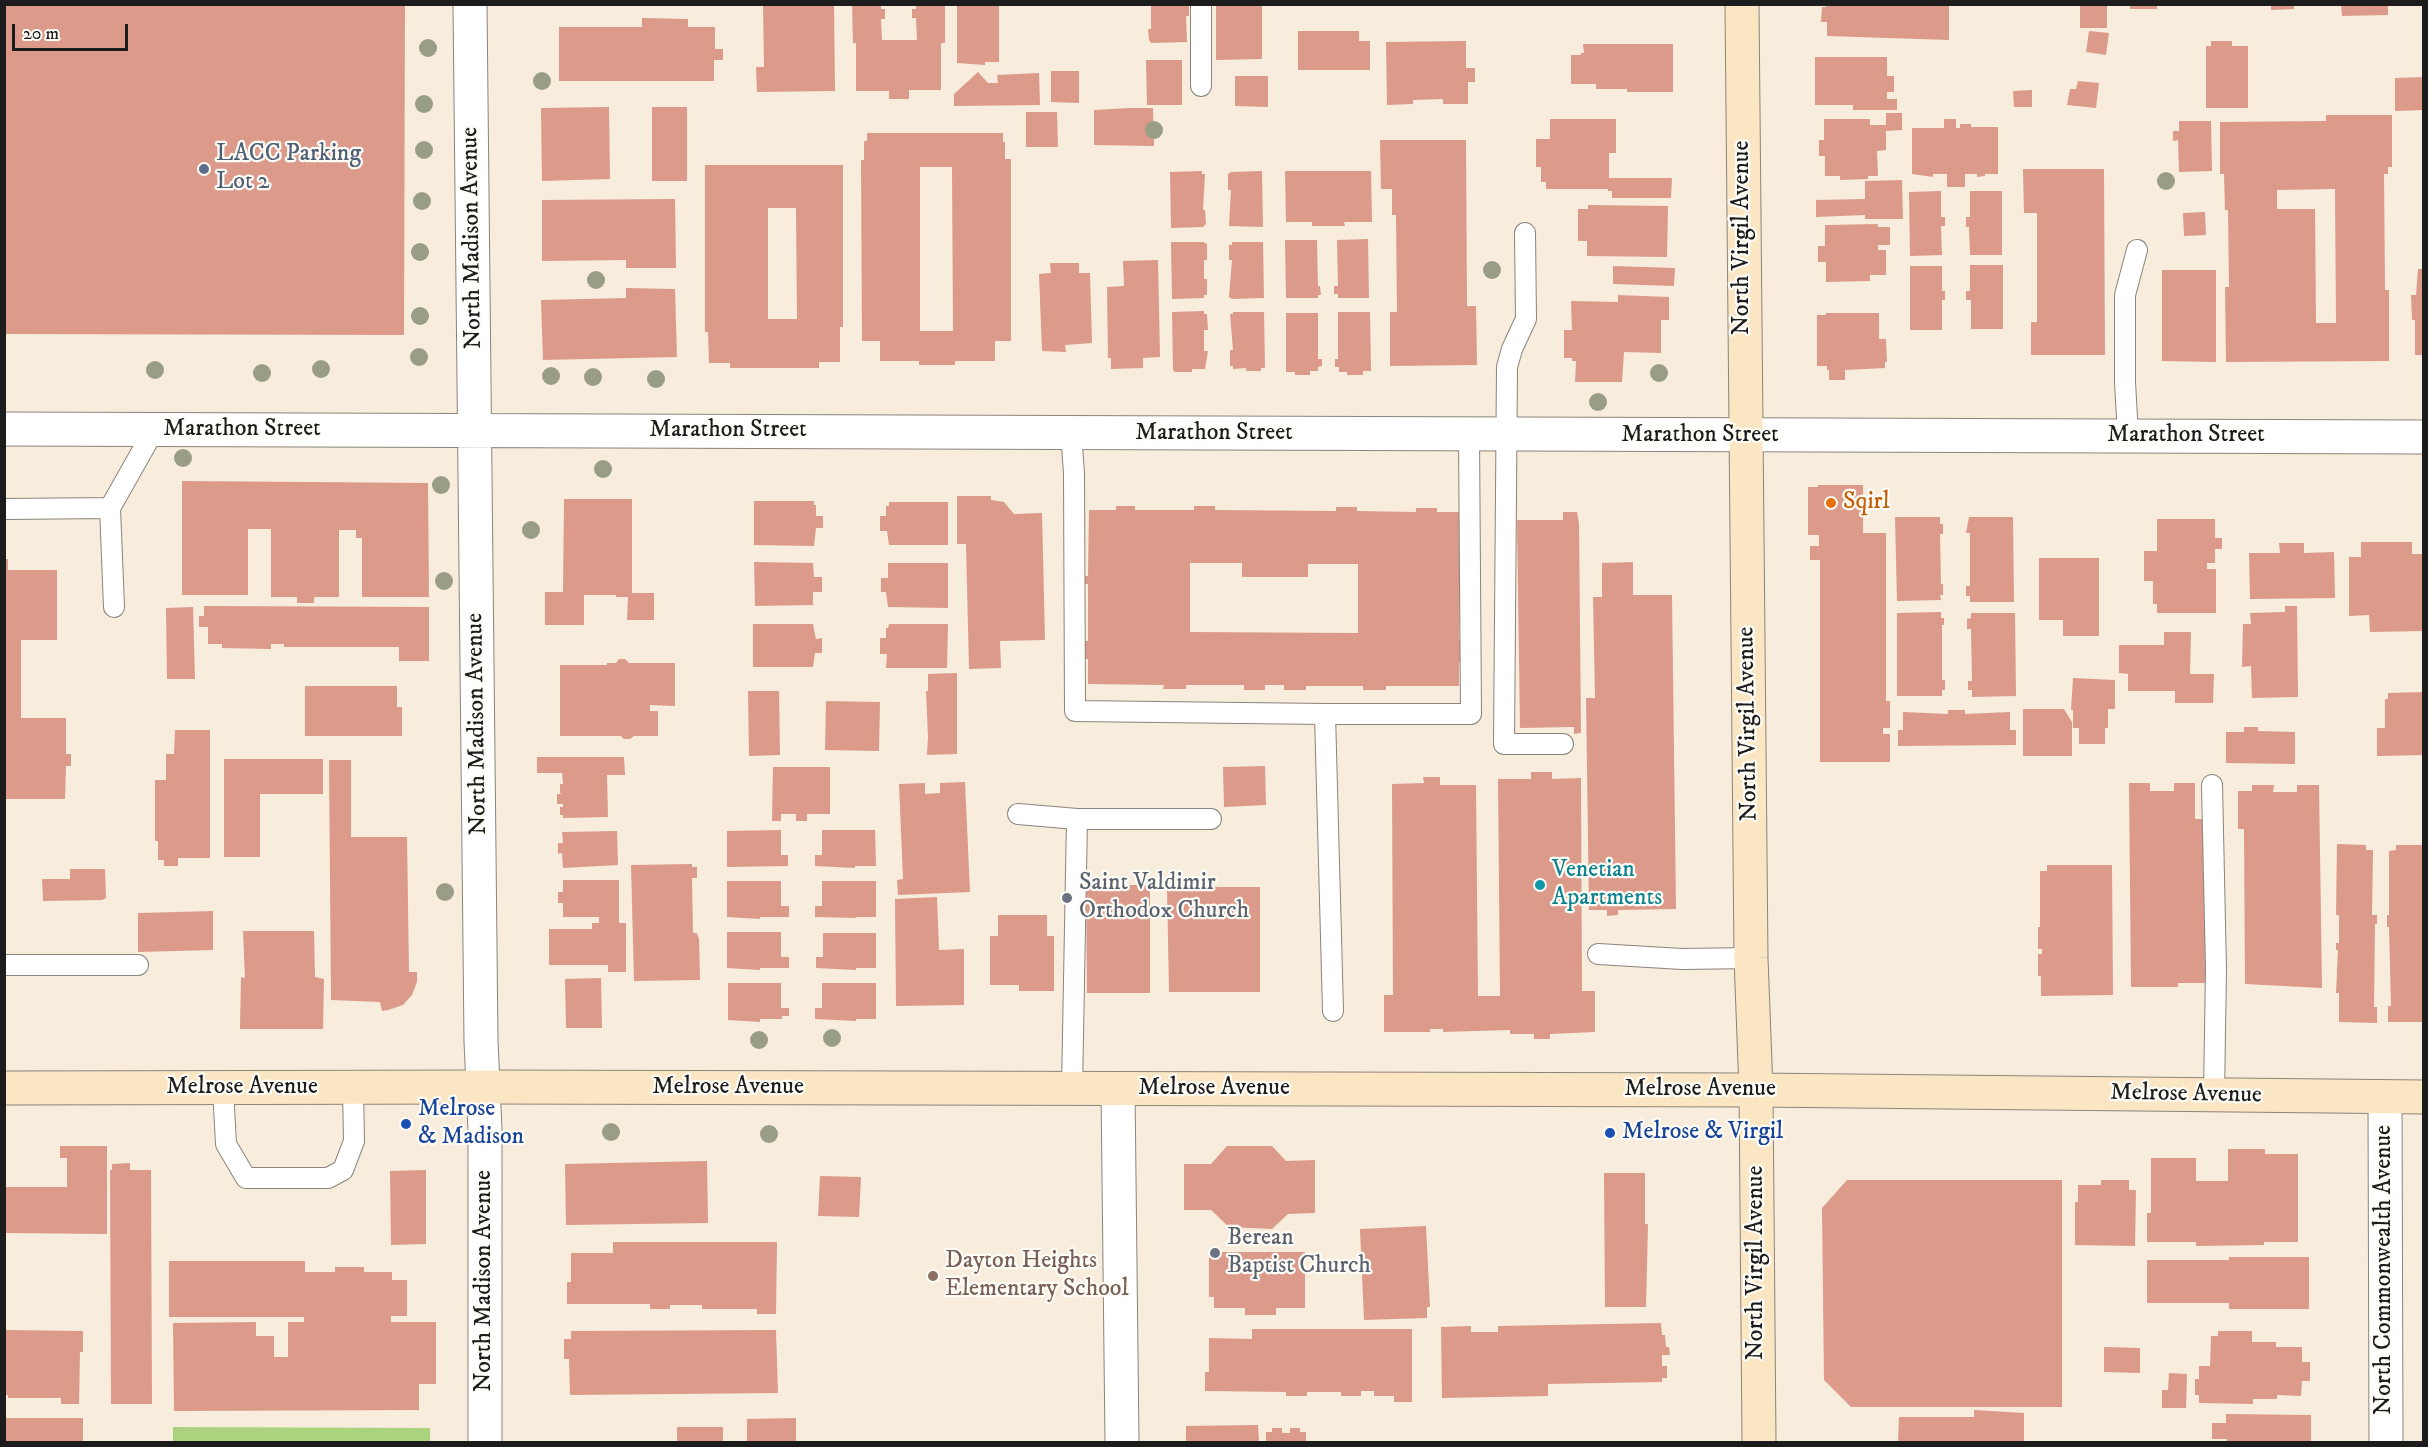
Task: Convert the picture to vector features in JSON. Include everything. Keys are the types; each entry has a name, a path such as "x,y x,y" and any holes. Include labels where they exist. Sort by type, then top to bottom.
{"main road":[{"name":"North Virgil Avenue","path":"1742,4 1751,958 1756,1090 1759,1443"},
{"name":"Melrose Avenue","path":"4,1088 1756,1090 2424,1098"}],"street":[{"name":"North Madison Avenue","path":"470,4 485,1130 485,1443"},
{"name":"Marathon Street","path":"4,429 2424,437"},
{"path":"1118,1089 1122,1443"},
{"name":"North Commonwealth Avenue","path":"2385,1098 2386,1443"}],"lane":[{"path":"1201,4 1201,86"},
{"path":"1526,233 1526,319 1512,349 1507,367 1504,744 1563,744"},
{"path":"2128,436 2125,382 2126,295 2137,250"},
{"path":"114,607 110,508 154,430"},
{"path":"1071,433 1074,472 1074,711 1325,714 1471,714 1469,435"},
{"path":"4,509 110,508"},
{"path":"1325,714 1333,1011"},
{"path":"2212,785 2216,969 2214,1096"},
{"path":"1018,814 1077,819 1211,819"},
{"path":"1072,1089 1077,819"},
{"path":"1598,954 1683,959 1751,958"},
{"path":"4,965 138,965"},
{"path":"223,1088 226,1144 246,1178 328,1178 343,1170 354,1141 353,1087"}],"green space":[{"path":"173,1427 430,1428 430,1442 173,1442"}],"building":[{"name":"LACC Parking Lot 2","path":"4,4 405,4 404,335 4,334"},
{"path":"763,4 834,4 835,91 757,92 756,67 764,67"},
{"path":"852,4 881,4 881,9 885,9 885,19 881,19 882,40 917,40 916,18 912,18 912,9 916,9 916,4 945,4 945,43 941,43 941,90 909,90 909,99 889,99 889,91 856,91 856,43 853,43"},
{"path":"1151,4 1189,4 1189,16 1186,16 1187,42 1151,43 1148,29 1151,29"},
{"path":"1216,4 1262,4 1262,59 1216,60"},
{"path":"1826,4 1949,4 1949,40 1827,36 1827,22 1821,22 1822,7 1826,7"},
{"path":"2080,4 2107,4 2107,28 2080,28"},
{"path":"2130,4 2157,4 2157,9 2130,9"},
{"path":"2271,4 2294,4 2294,9 2271,10"},
{"path":"2341,4 2388,4 2388,15 2342,16"},
{"path":"957,5 999,5 999,62 985,62 985,65 957,63"},
{"path":"642,18 688,19 688,27 715,27 715,49 723,49 723,60 714,60 714,81 559,81 559,27 642,27"},
{"path":"1298,31 1359,31 1359,41 1370,41 1370,70 1298,70"},
{"path":"2089,31 2109,33 2106,55 2086,52"},
{"path":"1466,41 1466,68 1475,68 1475,82 1468,82 1468,104 1443,104 1443,99 1413,100 1413,104 1387,105 1386,42"},
{"path":"2211,41 2232,41 2232,46 2248,46 2248,108 2206,108 2206,46 2211,46"},
{"path":"1583,44 1673,44 1673,92 1627,92 1627,89 1596,89 1596,84 1571,84 1571,55 1584,53"},
{"path":"1815,57 1887,57 1887,76 1894,76 1894,92 1887,92 1887,99 1897,99 1897,110 1853,110 1853,105 1815,105"},
{"path":"1146,60 1182,60 1182,105 1147,105"},
{"path":"1051,71 1079,71 1079,103 1051,102"},
{"path":"978,72 988,83 998,83 997,75 1039,73 1040,105 954,106 954,94"},
{"path":"1235,76 1268,76 1268,107 1235,106"},
{"path":"2424,77 2424,110 2395,111 2395,78"},
{"path":"2078,81 2099,83 2096,108 2067,105 2070,89 2076,89"},
{"path":"2032,90 2032,107 2014,107 2013,91"},
{"path":"609,107 610,179 542,181 541,108"},
{"path":"652,107 687,107 687,181 652,181"},
{"path":"1153,108 1154,146 1094,145 1094,110"},
{"path":"1026,112 1057,112 1058,147 1026,147"},
{"path":"1886,113 1902,113 1902,130 1886,131 1886,150 1877,151 1878,176 1868,176 1868,179 1840,180 1840,176 1825,176 1825,156 1819,156 1819,140 1824,140 1824,119 1870,119 1870,125 1886,125"},
{"path":"2326,115 2392,115 2392,167 2388,167 2388,174 2384,174 2385,290 2389,290 2389,361 2226,362 2225,287 2229,287 2228,210 2225,210 2224,174 2220,174 2220,122 2326,121","holes":["2335,189 2336,323 2316,323 2315,209 2277,209 2277,190"]},
{"path":"1550,119 1616,119 1616,153 1609,153 1609,178 1672,178 1671,198 1612,198 1612,191 1608,189 1546,189 1546,182 1541,182 1541,167 1536,167 1536,139 1550,139"},
{"path":"1944,119 1956,119 1956,128 1960,128 1960,124 1971,124 1971,127 1998,127 1998,174 1985,174 1985,176 1977,177 1977,174 1965,174 1965,187 1947,187 1947,174 1933,174 1933,177 1912,174 1912,128 1944,128"},
{"path":"2179,121 2211,121 2212,171 2179,172 2178,140 2173,141 2173,131 2179,131"},
{"path":"867,133 1003,133 1005,159 1011,159 1011,341 995,341 995,361 955,361 955,365 919,365 919,361 880,361 880,341 862,341 861,160 864,160 864,141 867,141","holes":["920,167 952,167 953,331 920,331"]},
{"path":"1380,140 1466,140 1467,306 1476,306 1477,365 1390,366 1390,312 1397,312 1396,215 1392,215 1392,189 1381,189"},
{"path":"705,165 843,165 843,327 840,327 840,362 819,362 819,368 730,368 730,363 709,363 708,332 705,332","holes":["768,208 796,208 797,319 768,319"]},
{"path":"2023,169 2104,169 2105,355 2031,355 2031,322 2037,322 2037,213 2024,213"},
{"path":"1202,171 1202,174 1205,174 1203,210 1205,210 1206,224 1203,227 1171,228 1170,172"},
{"path":"1262,171 1263,227 1229,226 1231,190 1228,190 1228,174"},
{"path":"1285,171 1371,171 1372,222 1344,222 1345,226 1312,226 1312,222 1286,222"},
{"path":"1902,180 1903,219 1865,219 1865,215 1816,217 1816,200 1865,199 1865,181"},
{"path":"1941,191 1941,217 1945,217 1945,226 1941,226 1942,255 1910,256 1909,192"},
{"path":"1970,191 2002,191 2002,255 1970,255 1969,227 1966,227 1966,217 1970,217"},
{"path":"675,199 676,268 626,268 626,260 542,261 542,200"},
{"path":"1588,205 1668,206 1667,257 1587,256 1587,241 1578,241 1578,209 1588,209"},
{"path":"2205,212 2206,235 2184,236 2183,213"},
{"path":"1878,224 1878,227 1890,227 1890,245 1878,245 1878,250 1886,250 1886,275 1870,275 1870,281 1826,282 1826,262 1818,262 1818,246 1825,246 1825,225"},
{"path":"1368,239 1369,298 1338,298 1338,294 1334,294 1334,286 1338,286 1337,240"},
{"path":"1285,240 1317,240 1318,286 1320,286 1321,295 1318,295 1318,298 1286,298"},
{"path":"1171,242 1204,242 1207,244 1204,279 1207,279 1207,295 1204,295 1204,298 1172,299"},
{"path":"1232,242 1263,242 1264,298 1232,299 1229,297 1232,260 1229,260 1229,245 1232,245"},
{"path":"1158,260 1160,357 1143,358 1143,368 1111,369 1111,358 1108,358 1107,287 1124,286 1123,261"},
{"path":"1050,263 1079,263 1079,273 1090,273 1092,343 1065,345 1066,352 1042,351 1039,274 1051,273"},
{"path":"1970,265 2003,265 2003,329 1971,329 1971,300 1966,300 1966,291 1970,291"},
{"path":"1613,266 1675,268 1674,286 1613,284"},
{"path":"1910,266 1942,266 1942,291 1945,291 1945,300 1942,300 1942,330 1910,330"},
{"path":"2418,269 2424,269 2424,355 2415,355 2415,320 2412,320 2411,295 2416,295"},
{"path":"2162,270 2216,270 2216,362 2162,361"},
{"path":"626,288 675,289 677,357 543,360 541,300 626,298"},
{"path":"1618,295 1669,297 1669,320 1661,320 1661,353 1624,352 1622,382 1575,382 1576,361 1572,361 1572,358 1564,358 1564,330 1572,330 1571,301 1618,302"},
{"path":"1204,311 1204,314 1207,314 1208,330 1204,330 1204,351 1208,351 1205,369 1175,372 1173,370 1172,312"},
{"path":"1233,312 1264,312 1265,368 1261,368 1261,371 1246,371 1246,368 1233,369 1233,366 1230,366 1230,350 1233,350 1230,314"},
{"path":"1338,312 1370,312 1371,371 1363,371 1363,375 1347,375 1347,372 1339,372 1339,367 1335,367 1335,359 1338,359"},
{"path":"1286,313 1318,313 1318,359 1322,359 1322,366 1318,367 1318,371 1310,371 1310,375 1295,375 1295,372 1286,372"},
{"path":"1826,313 1879,313 1879,339 1886,339 1885,368 1845,370 1845,380 1829,380 1827,366 1817,366 1817,315 1826,315"},
{"path":"182,481 428,483 429,597 362,597 362,538 356,538 356,530 339,530 339,597 314,597 314,603 297,603 297,597 271,597 271,529 248,529 248,595 182,595"},
{"path":"1818,485 1863,485 1863,533 1886,533 1886,701 1890,701 1890,728 1883,728 1883,734 1890,734 1890,762 1820,762 1820,560 1810,560 1810,546 1819,546 1819,535 1808,535 1808,487 1818,487"},
{"path":"957,496 991,496 991,500 1004,502 1014,514 1042,513 1045,640 1000,641 1001,668 969,669 966,544 957,544"},
{"path":"564,499 632,499 632,593 654,593 654,620 627,620 628,597 584,595 584,625 545,625 545,592 563,592"},
{"path":"754,501 814,501 816,516 823,516 823,528 816,528 814,546 754,545"},
{"path":"889,502 948,502 948,545 889,545 887,531 880,531 880,516 886,516 886,506 889,506"},
{"path":"1116,506 1135,506 1135,510 1194,510 1194,506 1215,506 1215,510 1336,511 1336,507 1357,507 1357,511 1416,512 1416,508 1437,508 1437,512 1460,512 1460,576 1465,576 1464,591 1460,591 1459,640 1464,640 1464,662 1459,662 1459,686 1386,686 1386,690 1363,690 1363,686 1306,686 1306,690 1284,690 1284,685 1265,685 1265,690 1244,690 1244,685 1186,685 1186,689 1163,689 1164,685 1088,684 1088,659 1084,659 1084,641 1088,641 1088,584 1084,584 1084,576 1088,576 1089,510 1116,510","holes":["1190,563 1242,563 1242,577 1308,577 1308,564 1358,564 1358,633 1190,632"]},
{"path":"1563,512 1577,512 1579,524 1581,733 1574,734 1574,727 1520,728 1517,520 1563,520"},
{"path":"1895,517 1940,517 1940,524 1943,524 1943,534 1940,534 1941,584 1943,584 1941,600 1897,601"},
{"path":"1969,517 2013,517 2014,602 1970,602 1970,596 1966,596 1966,586 1970,586 1970,533 1966,533"},
{"path":"2157,519 2215,519 2215,538 2222,538 2222,549 2215,549 2215,563 2207,563 2207,569 2216,569 2216,613 2157,613 2157,604 2153,604 2153,581 2144,581 2144,551 2157,551"},
{"path":"2361,542 2412,542 2412,554 2424,554 2424,631 2370,632 2369,615 2349,616 2349,557 2361,557"},
{"path":"2279,543 2304,543 2304,553 2334,552 2335,598 2250,599 2249,553 2280,553"},
{"path":"2039,558 2099,558 2099,636 2063,636 2063,620 2039,620"},
{"path":"4,559 8,559 8,570 57,570 57,640 21,640 21,718 66,718 66,754 71,754 71,766 66,766 65,799 4,799"},
{"path":"754,562 813,563 814,577 822,577 822,592 813,592 813,605 755,606"},
{"path":"1633,562 1633,595 1672,595 1676,909 1618,910 1618,915 1607,916 1607,910 1589,910 1586,698 1595,698 1593,597 1602,597 1602,563"},
{"path":"888,563 948,563 948,608 888,607 886,592 881,592 881,578 888,578"},
{"path":"204,606 429,607 429,661 399,661 399,647 284,647 284,644 271,644 271,649 222,648 222,644 208,644 208,627 199,627 199,616 204,616"},
{"path":"2285,606 2297,606 2298,697 2252,698 2251,666 2242,667 2243,624 2251,624 2250,613 2285,612"},
{"path":"193,607 195,679 167,679 166,608"},
{"path":"1941,612 1941,618 1944,618 1942,680 1945,680 1945,690 1942,690 1942,696 1897,696 1897,613"},
{"path":"1971,613 2015,613 2016,696 1972,697 1972,690 1968,690 1968,681 1972,681 1971,629 1967,629 1967,619 1971,618"},
{"path":"753,624 813,624 816,639 822,638 822,653 815,653 813,667 753,667"},
{"path":"889,624 948,624 947,668 886,668 887,654 880,654 880,638 886,638 886,628"},
{"path":"2164,632 2191,632 2190,674 2214,674 2213,703 2175,703 2175,691 2128,691 2128,674 2119,673 2119,645 2164,645"},
{"path":"619,659 625,659 629,663 675,663 675,706 650,705 650,711 658,711 658,736 634,736 624,739 621,736 560,736 560,665 607,665 607,663 616,663"},
{"path":"957,673 957,754 927,755 928,674"},
{"path":"2073,678 2115,680 2115,709 2108,709 2105,744 2079,744 2079,728 2073,728 2073,710 2071,710"},
{"path":"305,686 397,686 397,707 402,707 402,736 305,736"},
{"path":"748,691 779,691 780,755 749,756"},
{"path":"2424,692 2424,755 2377,756 2377,728 2385,728 2385,699 2388,699 2388,693"},
{"path":"826,701 880,702 879,751 825,750"},
{"path":"2023,709 2064,709 2072,722 2072,756 2023,756"},
{"path":"1948,710 1965,710 1965,714 2010,712 2010,730 2016,730 2016,745 1898,746 1898,730 1903,730 1903,712 1948,714"},
{"path":"2244,727 2258,727 2258,731 2295,732 2295,764 2226,763 2226,732 2244,732"},
{"path":"175,730 210,730 210,858 178,858 178,866 164,866 164,860 158,860 158,841 155,841 155,780 166,780 166,754 174,754"},
{"path":"537,757 624,757 625,775 607,775 608,817 563,818 563,815 560,815 560,807 563,807 563,804 557,804 557,794 562,794 560,784 563,784 562,773 537,773"},
{"path":"224,759 323,759 323,794 260,794 260,857 224,857"},
{"path":"329,760 351,760 351,837 407,837 409,972 417,972 417,982 412,995 403,1005 388,1010 382,1011 380,1002 331,1000"},
{"path":"1265,766 1266,805 1224,807 1223,767"},
{"path":"773,767 830,767 830,814 807,814 807,821 796,821 796,814 781,814 781,821 772,821"},
{"path":"1531,772 1552,772 1552,779 1581,778 1582,991 1595,991 1595,1032 1550,1034 1550,1039 1534,1039 1534,1034 1510,1034 1510,1030 1443,1032 1443,1029 1430,1029 1430,1032 1384,1032 1384,995 1393,995 1392,784 1424,783 1423,777 1440,777 1440,785 1476,785 1478,996 1500,996 1498,779 1531,779"},
{"path":"965,782 970,892 898,895 897,880 903,879 899,784 925,783 925,794 940,793 940,783"},
{"path":"2129,783 2150,783 2150,791 2174,791 2174,783 2195,783 2195,819 2205,819 2206,983 2178,983 2178,987 2131,987"},
{"path":"2252,785 2274,785 2273,792 2297,792 2297,785 2319,785 2322,988 2245,984 2244,829 2238,829 2238,791 2252,791"},
{"path":"781,830 781,855 788,855 788,866 727,867 727,831"},
{"path":"822,830 875,830 876,866 855,866 855,868 815,866 815,855 822,855"},
{"path":"617,831 618,865 563,868 562,853 558,854 558,843 563,843 562,832"},
{"path":"2337,844 2366,845 2366,850 2373,850 2372,915 2377,915 2374,1007 2377,1007 2377,1023 2339,1022 2339,993 2336,993 2338,950 2336,950 2336,943 2339,943 2339,915 2336,915"},
{"path":"2396,845 2424,845 2424,1022 2388,1022 2388,1006 2391,1006 2389,927 2387,927 2389,851 2396,850"},
{"path":"692,864 692,867 697,867 697,878 692,878 693,933 697,933 699,939 700,980 634,981 631,865"},
{"path":"2047,865 2112,865 2113,995 2041,996 2041,976 2038,976 2038,954 2042,954 2042,949 2038,949 2040,871 2047,871"},
{"path":"70,869 105,869 106,898 102,900 43,901 42,879 70,879"},
{"path":"563,880 619,880 619,923 626,923 626,972 608,972 608,965 549,965 549,929 592,929 592,923 599,923 599,917 563,917 563,903 558,903 558,892 563,892"},
{"path":"727,881 781,881 781,906 789,906 789,917 760,917 760,919 727,917"},
{"path":"822,881 876,881 876,917 815,917 815,906 822,906"},
{"path":"1086,885 1150,885 1150,993 1087,993"},
{"path":"1167,887 1260,887 1260,992 1169,992"},
{"path":"937,897 939,950 964,949 964,1005 896,1006 895,899"},
{"path":"213,911 213,950 138,952 138,913"},
{"path":"998,915 1047,915 1047,936 1054,936 1054,991 1019,991 1019,985 990,985 990,936 998,936"},
{"path":"243,931 314,931 315,977 324,979 323,1029 240,1029 241,977 245,978"},
{"path":"727,932 781,932 781,957 789,957 789,968 760,968 760,970 727,968"},
{"path":"823,933 876,933 876,968 856,968 856,970 816,968 816,957 823,957"},
{"path":"601,978 602,1028 566,1028 565,979"},
{"path":"728,983 781,983 781,1008 789,1008 789,1016 782,1016 782,1019 760,1019 760,1022 728,1020"},
{"path":"822,983 876,983 876,1019 856,1019 856,1021 815,1019 815,1008 822,1008"},
{"path":"60,1146 107,1146 107,1234 4,1233 4,1187 67,1187 67,1158 60,1158"},
{"path":"1227,1146 1272,1146 1286,1161 1315,1160 1315,1213 1288,1214 1272,1229 1229,1227 1211,1210 1184,1210 1184,1164 1211,1164"},
{"path":"2228,1149 2265,1149 2265,1154 2298,1154 2298,1242 2196,1246 2196,1242 2147,1242 2147,1213 2151,1213 2151,1158 2196,1158 2196,1181 2228,1181"},
{"path":"707,1161 708,1223 566,1225 565,1164"},
{"path":"130,1163 130,1170 151,1170 152,1404 111,1404 110,1170 112,1170 112,1164"},
{"path":"426,1170 426,1244 391,1245 390,1171"},
{"path":"1604,1173 1645,1173 1645,1224 1648,1224 1646,1307 1605,1307"},
{"path":"820,1176 861,1177 859,1217 818,1216"},
{"path":"1847,1180 2062,1180 2062,1407 1851,1407 1824,1380 1822,1208"},
{"path":"2101,1180 2129,1180 2129,1190 2136,1190 2135,1246 2075,1245 2075,1202 2078,1202 2078,1185 2101,1185"},
{"path":"1426,1226 1430,1307 1427,1307 1427,1318 1364,1320 1360,1229"},
{"path":"613,1242 777,1242 776,1314 757,1314 757,1309 702,1309 702,1305 670,1305 670,1309 650,1309 650,1304 567,1304 567,1282 571,1282 571,1253 613,1253"},
{"path":"1209,1252 1305,1252 1305,1308 1276,1308 1276,1315 1245,1315 1245,1308 1214,1308 1214,1297 1209,1297"},
{"path":"2229,1257 2309,1257 2309,1309 2229,1309 2229,1303 2147,1303 2147,1260 2229,1260"},
{"path":"169,1261 305,1261 305,1272 335,1272 335,1267 364,1267 364,1272 392,1272 392,1280 407,1280 407,1316 391,1316 391,1322 436,1322 436,1384 419,1384 419,1410 174,1411 173,1323 256,1322 256,1336 274,1336 274,1357 288,1357 288,1322 304,1322 304,1317 169,1317"},
{"path":"1661,1323 1662,1335 1665,1335 1666,1347 1669,1347 1670,1355 1662,1355 1662,1366 1667,1366 1667,1378 1662,1378 1662,1382 1548,1384 1548,1396 1442,1398 1441,1327 1471,1326 1471,1332 1498,1332 1498,1326"},
{"path":"1252,1329 1412,1329 1412,1402 1394,1402 1394,1396 1374,1396 1374,1391 1361,1391 1361,1396 1341,1396 1341,1392 1307,1392 1307,1396 1286,1396 1286,1392 1205,1391 1205,1372 1209,1372 1209,1338 1252,1339"},
{"path":"4,1330 83,1331 83,1352 80,1352 79,1404 61,1404 61,1398 8,1398 8,1395 4,1395"},
{"path":"776,1330 778,1393 570,1395 569,1359 564,1359 564,1339 571,1339 571,1331"},
{"path":"2218,1331 2252,1331 2252,1342 2276,1342 2276,1347 2302,1347 2302,1362 2310,1362 2310,1381 2302,1381 2301,1396 2277,1395 2277,1399 2253,1399 2253,1404 2199,1403 2199,1395 2195,1395 2195,1379 2199,1379 2199,1366 2210,1366 2211,1336 2218,1336"},
{"path":"2104,1347 2140,1348 2140,1373 2104,1372"},
{"path":"2169,1373 2187,1374 2186,1408 2162,1408 2162,1390 2168,1390"},
{"path":"1974,1410 2024,1413 2024,1442 1898,1442 1899,1417 1974,1417"},
{"path":"2226,1414 2311,1415 2311,1442 2227,1442 2227,1439 2212,1439 2212,1423 2226,1423"},
{"path":"4,1418 83,1418 83,1442 4,1442"},
{"path":"796,1418 796,1442 747,1442 747,1419"},
{"path":"1258,1425 1259,1442 1186,1442 1186,1426"},
{"path":"677,1427 723,1427 723,1442 677,1442"},
{"path":"1272,1428 1282,1428 1282,1433 1290,1433 1290,1428 1300,1428 1300,1432 1306,1432 1306,1442 1266,1442 1266,1432 1272,1432"}],"place":[{"name":"LACC Parking Lot 2","path":"204,169"},
{"name":"Sqirl","path":"1831,503"},
{"name":"Venetian Apartments","path":"1540,885"},
{"name":"Saint Valdimir Orthodox Church","path":"1067,898"},
{"name":"Melrose & Madison","path":"406,1124"},
{"name":"Melrose & Virgil","path":"1610,1133"},
{"name":"Berean Baptist Church","path":"1215,1253"},
{"name":"Dayton Heights Elementary School","path":"933,1276"}]}
